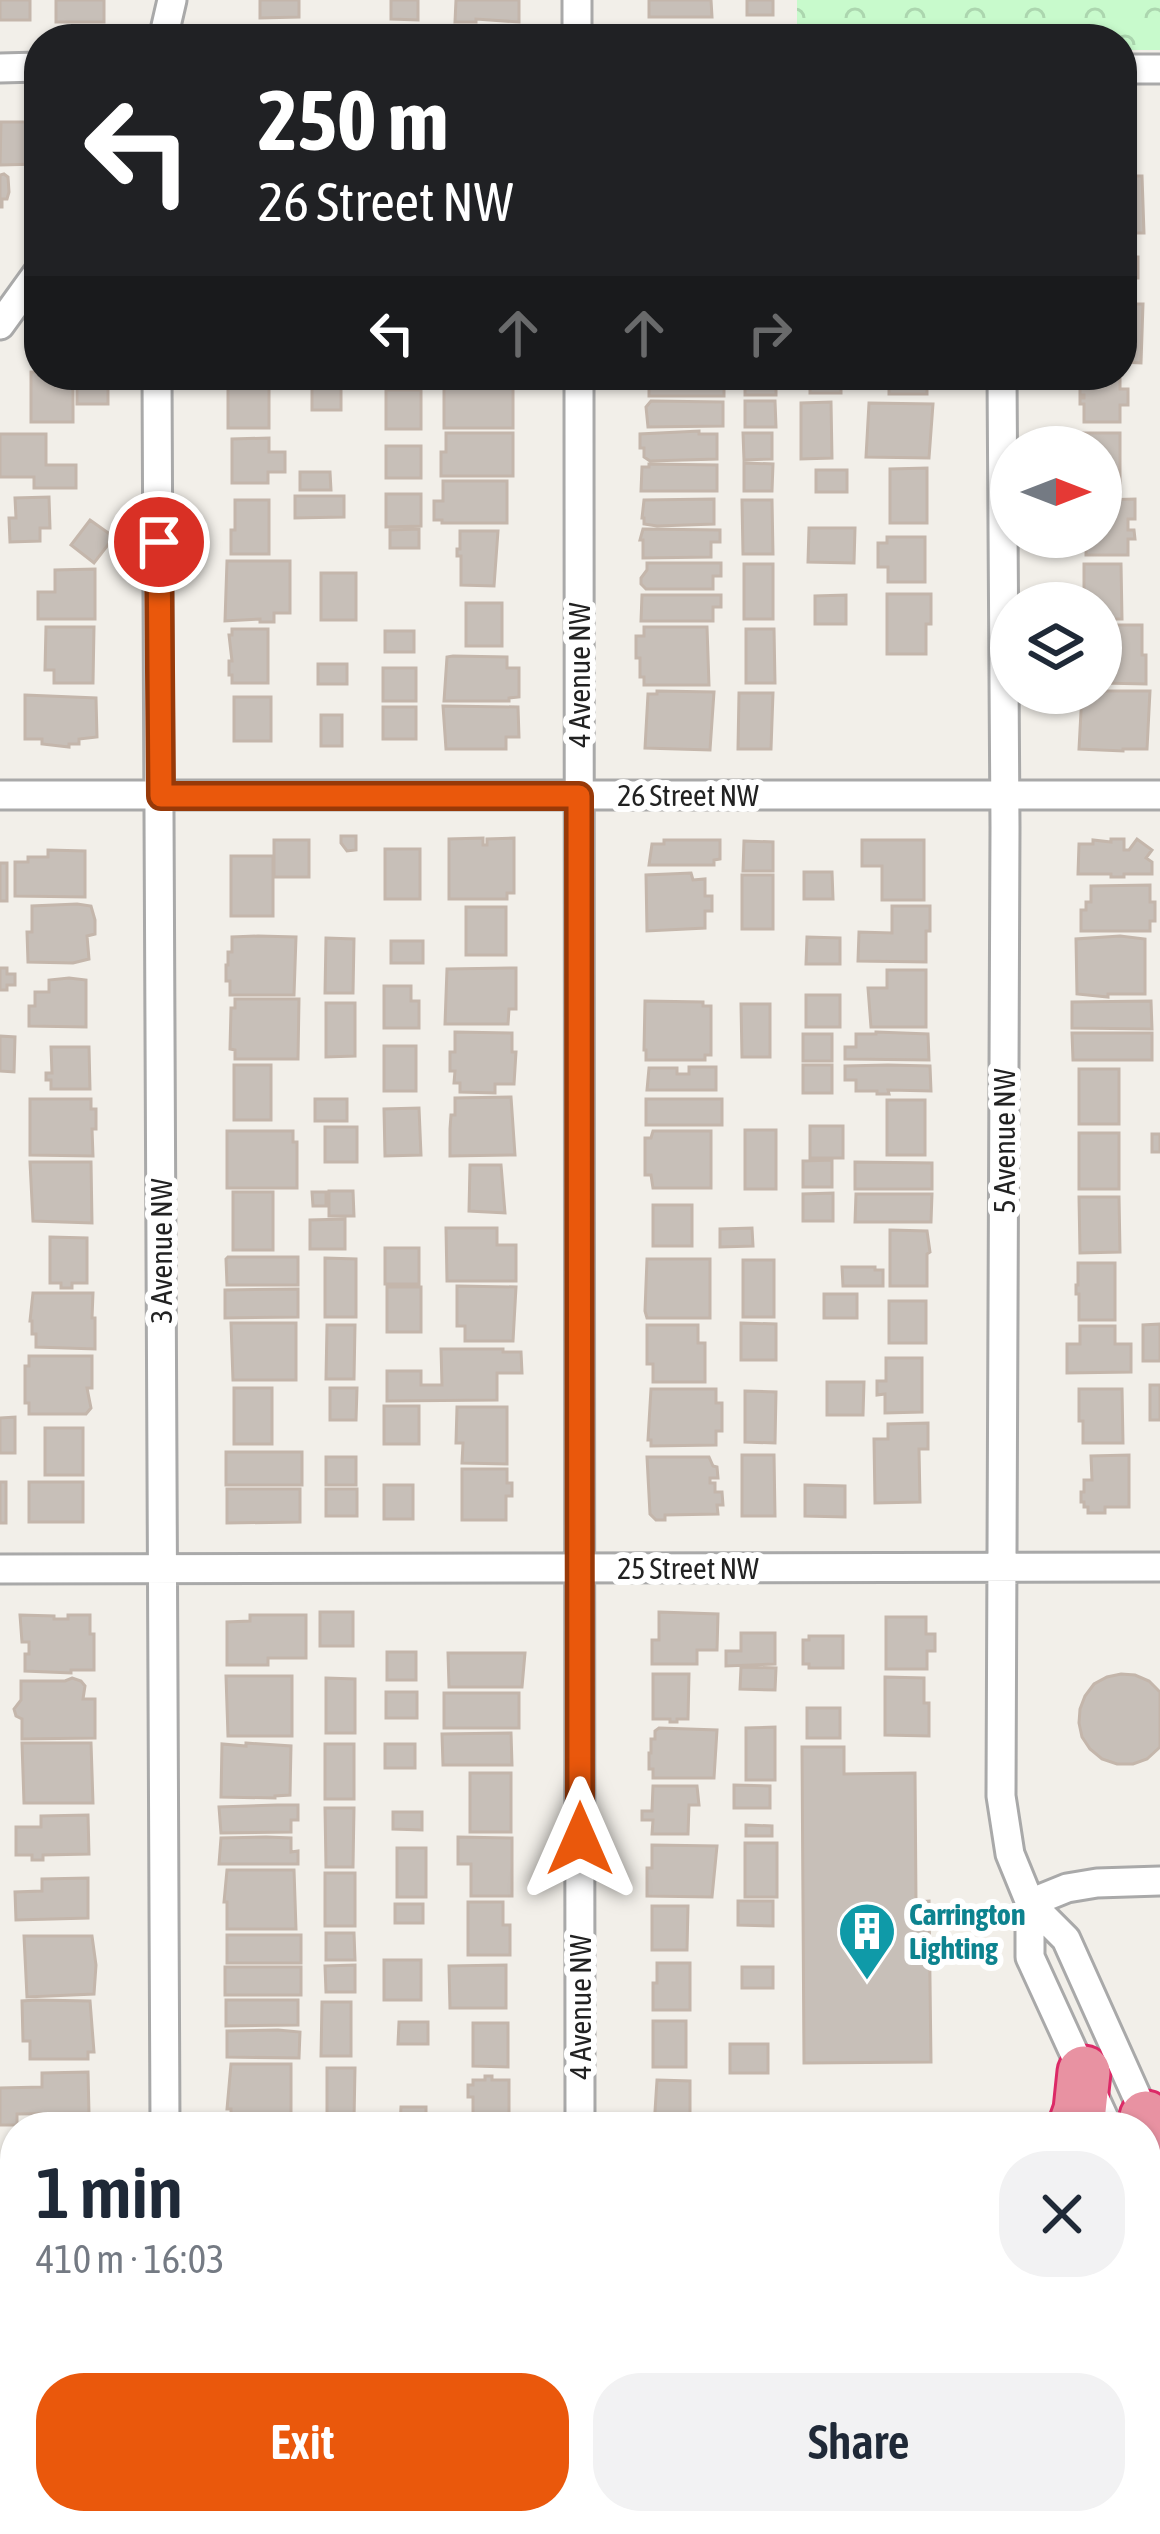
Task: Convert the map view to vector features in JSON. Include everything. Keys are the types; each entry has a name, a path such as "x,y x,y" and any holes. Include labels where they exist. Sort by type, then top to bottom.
{"highway":[{"path":"1079,2112 1084,2072"}],"street":[{"path":"0,325 24,292"},
{"name":"3 Avenue NW","path":"157,390 165,2112"},
{"name":"4 Avenue NW","path":"579,390 580,2112"},
{"name":"5 Avenue NW","path":"1002,390 1001,1796 1010,1854 1030,1903 1030,1957 1084,2072 1126,2112"},
{"name":"26 Street NW","path":"0,795 1160,795"},
{"name":"25 Street NW","path":"0,1569 1160,1567"},
{"path":"1030,1903 1067,1888 1160,1881"},
{"name":"5 Avenue NW","path":"1030,1903 1066,1939 1133,2112"}],"green space":[{"path":"797,0 1160,0 1160,50 1137,50 1137,24 797,24"}],"building":[{"path":"0,0 30,0 30,20 0,20"},
{"path":"56,0 104,0 104,22 56,22"},
{"path":"260,0 299,0 299,17 260,18"},
{"path":"391,0 418,0 418,20 391,19"},
{"path":"456,0 519,0 519,22 455,22"},
{"path":"649,0 711,0 712,17 649,17"},
{"path":"747,0 773,0 773,15 747,15"},
{"path":"1,122 24,122 24,164 0,165"},
{"path":"4,174 9,192 0,207 0,175"},
{"path":"1137,176 1142,176 1144,233 1137,233"},
{"path":"1137,304 1143,304 1141,363 1137,363"},
{"path":"31,390 73,390 73,422 31,422"},
{"path":"77,390 108,390 108,404 77,404"},
{"path":"228,390 269,390 269,428 228,428"},
{"path":"312,390 341,390 341,410 312,410"},
{"path":"386,390 421,390 421,429 386,429"},
{"path":"444,390 513,390 513,428 444,428"},
{"path":"649,390 724,390 724,396 649,396"},
{"path":"745,390 776,390 776,395 745,395"},
{"path":"810,390 841,390 841,393"},
{"path":"889,390 927,390 927,394 889,394"},
{"path":"1080,390 1128,390 1128,405 1120,405 1120,422 1084,422 1080,398 1084,395"},
{"path":"651,401 723,402 723,426 648,427 646,407"},
{"path":"745,401 775,401 776,427 745,427"},
{"path":"831,402 832,458 801,459 801,403"},
{"path":"869,403 933,404 929,458 866,457"},
{"path":"446,433 513,433 513,476 441,476"},
{"path":"743,433 772,433 772,459 744,460"},
{"path":"0,434 46,434 46,465 76,465 76,488 34,488 34,477 0,477"},
{"path":"640,434 717,434 717,459 650,461 640,448"},
{"path":"269,438 269,452 285,452 285,472 268,472 268,483 232,483 232,439"},
{"path":"386,446 421,446 421,478 386,478"},
{"path":"744,463 773,464 772,491 744,491"},
{"path":"717,465 717,491 641,491 642,467"},
{"path":"927,468 927,523 890,523 890,469"},
{"path":"816,470 847,470 847,492 816,492"},
{"path":"300,472 330,472 331,490 300,490"},
{"path":"443,481 507,481 507,523 434,520 434,501 443,501"},
{"path":"386,494 421,494 421,526 386,527"},
{"path":"295,496 344,496 344,517 295,518"},
{"path":"49,497 50,528 40,528 40,541 10,542 9,518 16,518 15,498"},
{"path":"714,499 714,524 657,526 644,524 642,518 644,500"},
{"path":"1122,499 1135,499 1135,519 1128,519 1128,530 1134,530 1135,539 1128,539 1128,555 1122,555"},
{"path":"235,500 269,500 269,554 231,554"},
{"path":"742,500 772,500 773,554 743,554"},
{"path":"90,520 114,537 94,563 71,545"},
{"path":"809,528 855,528 854,563 808,562"},
{"path":"419,529 419,548 390,548 390,530"},
{"path":"643,529 720,530 720,542 711,542 711,557 643,558"},
{"path":"460,531 498,531 494,586 461,585"},
{"path":"887,537 925,537 925,582 888,582 888,567 878,567 878,543 887,543"},
{"path":"227,561 290,561 290,613 274,613 274,622 225,621"},
{"path":"647,563 721,563 721,576 713,576 713,589 646,589 641,578"},
{"path":"744,564 773,564 773,619 744,619"},
{"path":"1084,564 1121,564 1121,582 1084,582"},
{"path":"95,569 95,619 38,619 38,592 55,592 55,570"},
{"path":"321,573 356,573 356,620 321,620"},
{"path":"887,594 931,594 926,654 887,654"},
{"path":"642,595 721,595 721,607 713,607 713,621 641,621"},
{"path":"846,595 846,624 815,624 815,596"},
{"path":"466,603 502,603 502,646 466,646"},
{"path":"1122,625 1142,625 1146,684 1122,683"},
{"path":"46,627 94,627 93,683 54,683 54,670 45,670"},
{"path":"644,627 707,627 709,685 644,685 636,636 644,636"},
{"path":"232,629 268,629 268,683 232,683"},
{"path":"746,629 774,629 775,683 746,683"},
{"path":"385,631 414,631 414,652 385,652"},
{"path":"447,657 507,657 507,668 519,668 519,697 444,701"},
{"path":"318,664 347,664 347,684 318,684"},
{"path":"383,668 416,668 416,701 383,701"},
{"path":"1122,691 1150,691 1147,749 1079,749 1081,714 1122,714"},
{"path":"714,692 710,750 645,748 648,694"},
{"path":"739,693 773,693 771,749 738,749"},
{"path":"25,695 96,698 97,737 79,739 79,744 69,747 25,739"},
{"path":"234,697 271,697 271,741 234,741"},
{"path":"443,706 518,707 519,737 506,737 506,749 446,749"},
{"path":"383,707 416,707 416,739 383,739"},
{"path":"321,715 342,715 342,746 321,746"},
{"path":"341,836 356,836 356,850 347,851"},
{"path":"483,838 487,845 487,839 514,838 514,893 507,893 507,899 449,899 449,839"},
{"path":"1124,839 1124,850 1137,839 1152,850 1146,858 1152,862 1152,874 1078,874 1079,844"},
{"path":"274,840 309,840 309,877 274,877"},
{"path":"664,840 720,840 720,859 714,865 649,865 652,844 664,844"},
{"path":"862,840 924,840 924,900 882,900 882,866 862,866"},
{"path":"744,841 773,842 773,871 743,871"},
{"path":"385,849 420,849 420,899 385,899"},
{"path":"48,850 85,851 85,897 15,896 15,862 48,857"},
{"path":"231,856 273,856 273,916 231,916"},
{"path":"0,863 7,863 7,901 0,901"},
{"path":"804,872 832,872 833,899 804,899"},
{"path":"691,873 693,880 705,879 705,896 712,896 712,911 705,911 705,928 647,931 646,875"},
{"path":"742,875 773,875 773,929 742,929"},
{"path":"1150,885 1155,921 1150,921 1150,931 1081,931 1081,910 1091,902 1091,886"},
{"path":"32,906 91,906 95,920 95,934 87,936 89,959 28,962"},
{"path":"892,906 930,906 926,962 858,961 859,932 892,933"},
{"path":"466,907 506,907 506,955 466,955"},
{"path":"232,937 296,937 294,995 230,995 226,965"},
{"path":"807,937 840,938 840,964 806,964"},
{"path":"326,938 354,939 353,993 325,993"},
{"path":"1076,939 1145,939 1145,994 1077,994"},
{"path":"391,941 423,941 423,963 391,963"},
{"path":"0,968 15,974 15,985 7,985 7,990 0,990"},
{"path":"516,968 516,1009 509,1009 508,1024 445,1024 447,969"},
{"path":"887,970 926,970 926,1027 871,1027 868,988 887,988"},
{"path":"49,980 86,980 86,1027 29,1026 35,992 49,992"},
{"path":"384,986 411,986 411,1001 419,1001 419,1028 384,1028"},
{"path":"806,995 840,995 840,1027 806,1027"},
{"path":"235,999 299,999 298,1059 235,1059 235,1050 230,1049"},
{"path":"645,1001 711,1006 711,1055 705,1055 705,1060 646,1060"},
{"path":"1151,1001 1152,1029 1072,1028 1072,1002"},
{"path":"326,1003 355,1003 355,1056 326,1057"},
{"path":"741,1004 770,1004 770,1057 742,1057"},
{"path":"455,1032 512,1033 514,1084 495,1084 495,1093 460,1092 460,1083 454,1083 455,1071 450,1071"},
{"path":"1072,1033 1152,1033 1152,1060 1073,1060"},
{"path":"803,1034 832,1034 832,1061 803,1061"},
{"path":"856,1034 928,1034 929,1060 845,1059 845,1047 856,1047"},
{"path":"0,1036 15,1037 14,1072 0,1071"},
{"path":"384,1046 416,1046 416,1091 384,1091"},
{"path":"51,1047 89,1047 90,1089 51,1089 46,1073 52,1073"},
{"path":"234,1065 271,1065 271,1120 234,1120"},
{"path":"803,1065 832,1065 832,1093 803,1093"},
{"path":"845,1066 930,1066 931,1091 877,1094 856,1091 856,1080 845,1080"},
{"path":"689,1067 716,1067 716,1090 647,1090 649,1068 677,1068 677,1074 689,1074"},
{"path":"1079,1069 1119,1069 1119,1124 1079,1124"},
{"path":"511,1097 515,1155 450,1156 455,1098"},
{"path":"30,1099 91,1099 91,1109 96,1109 93,1156 30,1155"},
{"path":"315,1099 347,1099 347,1121 315,1121"},
{"path":"646,1099 722,1099 722,1125 646,1125"},
{"path":"887,1100 925,1100 925,1155 887,1155"},
{"path":"419,1108 421,1155 385,1156 384,1109"},
{"path":"810,1126 843,1126 843,1158 810,1158"},
{"path":"325,1127 357,1127 357,1162 325,1162"},
{"path":"745,1130 776,1130 776,1189 745,1189"},
{"path":"227,1131 293,1131 297,1188 227,1188"},
{"path":"653,1131 711,1131 711,1188 653,1188 651,1175 645,1175 645,1138 651,1138"},
{"path":"1079,1133 1119,1133 1119,1189 1079,1189"},
{"path":"1152,1134 1160,1134 1160,1152 1152,1152"},
{"path":"832,1160 832,1187 803,1187 803,1161"},
{"path":"30,1162 91,1162 92,1223 33,1221"},
{"path":"855,1162 932,1163 932,1189 855,1189"},
{"path":"470,1165 501,1165 505,1213 469,1211"},
{"path":"329,1191 353,1191 354,1216 329,1216"},
{"path":"233,1192 273,1192 273,1250 233,1250"},
{"path":"312,1192 326,1192 326,1206 313,1206"},
{"path":"833,1193 833,1221 803,1221 803,1194"},
{"path":"856,1194 932,1194 931,1222 855,1222"},
{"path":"1079,1197 1119,1197 1120,1252 1080,1253"},
{"path":"653,1205 692,1205 692,1246 653,1246"},
{"path":"345,1219 345,1249 310,1249 310,1220"},
{"path":"446,1228 497,1228 497,1245 516,1245 516,1281 447,1281"},
{"path":"752,1228 753,1246 720,1247 720,1229"},
{"path":"890,1230 927,1231 927,1286 890,1286"},
{"path":"50,1237 87,1238 87,1283 61,1288 61,1283 50,1283"},
{"path":"385,1248 419,1248 419,1284 385,1284"},
{"path":"228,1257 298,1257 298,1285 227,1285"},
{"path":"325,1258 356,1259 356,1317 325,1317"},
{"path":"647,1259 710,1259 710,1318 647,1318"},
{"path":"743,1260 774,1260 774,1317 743,1317"},
{"path":"1078,1263 1115,1263 1115,1320 1079,1320"},
{"path":"842,1267 883,1270 883,1286 843,1286"},
{"path":"457,1286 516,1287 513,1341 465,1341 465,1326 457,1326"},
{"path":"387,1287 421,1287 421,1332 387,1332"},
{"path":"298,1289 298,1317 225,1318 225,1290"},
{"path":"33,1293 93,1293 95,1349 36,1347 30,1321"},
{"path":"824,1294 857,1294 857,1318 824,1318"},
{"path":"889,1301 926,1301 926,1343 889,1343"},
{"path":"231,1323 296,1323 296,1380 233,1380"},
{"path":"741,1323 776,1324 776,1360 741,1360"},
{"path":"1160,1324 1160,1361 1143,1361 1143,1325"},
{"path":"327,1325 355,1325 354,1379 326,1379"},
{"path":"647,1325 698,1325 698,1343 705,1343 705,1382 653,1382 653,1364 647,1364"},
{"path":"1080,1326 1115,1326 1115,1344 1131,1344 1131,1372 1067,1373 1067,1344 1080,1344"},
{"path":"441,1349 521,1352 522,1373 497,1373 497,1400 387,1401 387,1371 421,1371 421,1385 442,1385"},
{"path":"29,1356 92,1356 92,1388 87,1388 91,1408 86,1414 29,1414 25,1366 29,1366"},
{"path":"886,1358 922,1358 922,1412 885,1413 885,1394 877,1395 877,1381 886,1381"},
{"path":"827,1382 864,1382 863,1415 827,1415"},
{"path":"1150,1385 1160,1385 1160,1420 1150,1420"},
{"path":"234,1388 272,1388 272,1444 234,1444"},
{"path":"330,1388 357,1388 356,1420 330,1420"},
{"path":"651,1389 716,1389 716,1403 722,1403 722,1431 716,1431 716,1445 651,1446"},
{"path":"1079,1389 1122,1389 1123,1443 1083,1443"},
{"path":"745,1391 776,1392 775,1443 745,1442"},
{"path":"384,1406 419,1406 419,1444 384,1444"},
{"path":"457,1407 507,1407 507,1464 462,1463 463,1443 456,1443"},
{"path":"15,1417 15,1453 0,1453 0,1418"},
{"path":"928,1423 928,1449 919,1449 920,1502 875,1503 874,1439 888,1439 888,1424"},
{"path":"45,1428 83,1428 83,1475 45,1475"},
{"path":"226,1452 302,1452 302,1485 226,1485"},
{"path":"742,1455 774,1455 775,1516 742,1516"},
{"path":"1129,1455 1129,1507 1088,1513 1081,1492 1084,1480 1092,1480 1091,1456"},
{"path":"326,1457 356,1457 356,1485 326,1485"},
{"path":"647,1457 709,1457 718,1478 710,1478 710,1483 715,1483 715,1492 722,1492 718,1514 665,1515 665,1520 656,1520 650,1514"},
{"path":"462,1469 507,1469 512,1496 506,1496 506,1520 462,1520"},
{"path":"0,1482 6,1482 6,1523 0,1523"},
{"path":"29,1482 83,1482 83,1522 29,1522"},
{"path":"384,1485 413,1485 413,1519 384,1519"},
{"path":"805,1485 845,1486 845,1517 805,1516"},
{"path":"227,1489 300,1489 300,1522 227,1523"},
{"path":"326,1489 357,1489 357,1516 326,1516"},
{"path":"320,1612 353,1612 353,1646 320,1646"},
{"path":"659,1612 718,1614 717,1650 697,1650 697,1664 652,1664 652,1640 659,1640"},
{"path":"20,1615 68,1619 68,1615 90,1615 94,1670 25,1671 29,1642 22,1642"},
{"path":"250,1615 306,1615 306,1658 268,1658 268,1665 227,1665 227,1622 250,1621"},
{"path":"886,1617 926,1617 926,1634 935,1634 935,1651 927,1651 927,1669 886,1669"},
{"path":"741,1633 775,1633 775,1664 726,1666 726,1651 741,1651"},
{"path":"843,1636 843,1668 803,1664 803,1640"},
{"path":"387,1652 416,1652 416,1680 387,1680"},
{"path":"448,1653 525,1653 522,1687 449,1687"},
{"path":"741,1667 776,1668 775,1690 740,1689"},
{"path":"653,1674 689,1674 688,1719 653,1719"},
{"path":"1121,1674 1149,1681 1160,1692 1160,1747 1133,1764 1102,1759 1082,1737 1079,1723 1085,1696 1094,1684"},
{"path":"226,1676 292,1676 292,1736 228,1736"},
{"path":"885,1677 924,1678 929,1736 885,1735"},
{"path":"72,1678 85,1686 83,1699 95,1699 95,1738 22,1739 22,1719 14,1709 21,1700 21,1681"},
{"path":"326,1678 355,1679 355,1733 326,1733"},
{"path":"386,1692 417,1692 417,1718 386,1718"},
{"path":"444,1693 519,1693 519,1728 444,1728"},
{"path":"807,1708 840,1708 840,1738 807,1738"},
{"path":"775,1727 775,1780 746,1780 746,1728"},
{"path":"659,1728 717,1730 714,1778 653,1778 649,1753"},
{"path":"511,1733 512,1765 443,1765 442,1734"},
{"path":"22,1743 91,1743 93,1803 24,1803"},
{"path":"222,1744 291,1746 290,1795 221,1797"},
{"path":"325,1744 354,1744 354,1799 325,1799"},
{"path":"385,1744 415,1744 415,1768 385,1768"},
{"name":"Carrington Lighting","path":"802,1747 844,1747 844,1774 915,1773 916,1902 929,1901 931,2062 804,2063"},
{"path":"470,1773 511,1773 511,1832 470,1832"},
{"path":"734,1785 770,1786 770,1808 734,1808"},
{"path":"653,1786 697,1786 699,1805 689,1805 688,1834 652,1834 653,1820 642,1820 642,1811 652,1811"},
{"path":"298,1805 298,1820 291,1820 291,1832 221,1833 219,1807"},
{"path":"325,1808 354,1808 353,1867 326,1867"},
{"path":"393,1812 422,1812 422,1830 393,1829"},
{"path":"88,1815 89,1854 43,1855 43,1860 16,1855 16,1827 41,1827 41,1816"},
{"path":"746,1825 772,1826 772,1836 746,1836"},
{"path":"458,1837 512,1838 512,1896 471,1896 471,1864 458,1864"},
{"path":"221,1838 291,1838 291,1852 298,1851 298,1864 219,1864"},
{"path":"745,1843 777,1843 777,1897 745,1897"},
{"path":"652,1845 717,1846 712,1897 647,1896"},
{"path":"397,1848 426,1848 426,1897 397,1897"},
{"path":"227,1870 294,1870 296,1929 227,1929"},
{"path":"325,1873 355,1873 355,1926 325,1926"},
{"path":"88,1878 88,1918 16,1920 15,1892 42,1891 42,1879"},
{"path":"738,1901 773,1901 773,1926 738,1925"},
{"path":"468,1902 503,1902 503,1925 510,1925 510,1955 468,1955"},
{"path":"395,1904 423,1904 423,1923 395,1923"},
{"path":"652,1906 688,1906 687,1950 652,1950"},
{"path":"326,1933 354,1933 355,1960 326,1960"},
{"path":"227,1935 301,1935 301,1963 227,1963"},
{"path":"24,1936 92,1936 94,1994 27,1997"},
{"path":"384,1960 421,1960 421,2000 384,2000"},
{"path":"657,1963 690,1963 690,2010 653,2010"},
{"path":"355,1965 355,1992 326,1992 325,1966"},
{"path":"506,1965 506,2008 450,2008 449,1966"},
{"path":"225,1967 301,1967 301,1995 225,1995"},
{"path":"742,1967 773,1967 773,1988 742,1988"},
{"path":"226,2000 298,2000 298,2025 226,2026"},
{"path":"22,2001 90,2001 94,2052 88,2052 88,2059 30,2059 30,2041 23,2041"},
{"path":"322,2002 351,2002 351,2056 321,2056"},
{"path":"653,2021 686,2021 686,2067 653,2067"},
{"path":"399,2022 428,2022 428,2044 398,2044"},
{"path":"473,2023 508,2023 508,2067 473,2066"},
{"path":"227,2031 300,2032 299,2058 227,2057"},
{"path":"730,2044 768,2044 768,2073 730,2073"},
{"path":"231,2064 291,2064 291,2112 227,2109"},
{"path":"327,2068 355,2068 354,2112 327,2112"},
{"path":"88,2072 89,2112 0,2112 0,2088 42,2087 42,2073"},
{"path":"492,2076 492,2080 509,2080 509,2112 473,2112 468,2085"},
{"path":"657,2080 690,2081 690,2112 655,2112"},
{"path":"401,2107 426,2107 426,2112 401,2112"}],"place":[{"name":"Carrington Lighting","path":"867,1982"}],"route":[{"path":"159,542 161,796 579,796 580,1839"}]}
